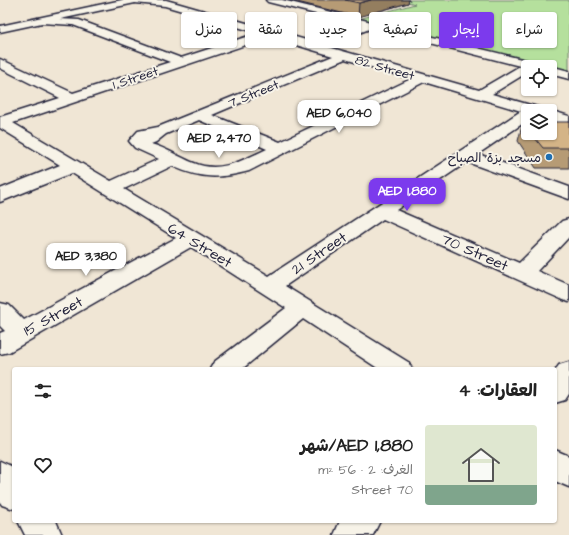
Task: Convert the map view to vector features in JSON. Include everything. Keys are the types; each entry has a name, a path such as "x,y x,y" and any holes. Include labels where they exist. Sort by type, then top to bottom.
{"street":[{"path":"0,24 104,0"},
{"name":"82 Street","path":"73,18 135,0 164,1 245,26"},
{"path":"271,0 369,24"},
{"path":"0,24 73,18 181,62"},
{"path":"431,40 521,62"},
{"name":"1 Street","path":"1,122 245,41"},
{"name":"82 Street","path":"321,48 521,108"},
{"name":"7 Street","path":"345,55 161,131 144,135 138,139 138,144 196,170 202,177 216,180 231,176 243,167 280,148 422,78"},
{"path":"0,63 71,98"},
{"path":"557,72 569,75"},
{"path":"480,95 521,73"},
{"path":"200,114 280,148"},
{"path":"557,117 569,121"},
{"name":"21 Street","path":"269,286 521,118"},
{"name":"64 Street","path":"1,122 269,286 396,367"},
{"path":"464,155 569,193"},
{"path":"109,189 173,159"},
{"path":"0,196 73,166"},
{"name":"70 Street","path":"381,211 569,294"},
{"path":"522,273 569,225"},
{"name":"15 Street","path":"0,346 190,239"},
{"path":"226,367 302,308"},
{"path":"0,311 22,333"},
{"path":"557,389 569,372"},
{"path":"557,465 569,473"},
{"path":"0,476 12,491"},
{"path":"36,523 45,535"},
{"path":"351,535 361,523"}],"green space":[{"path":"401,0 569,0 569,71 557,68 557,60 525,60 476,48 494,48 494,12 439,12 439,39 431,37 431,12 385,12 415,4"},
{"path":"369,16 369,21 361,19"}],"building":[{"path":"345,0 371,0 359,3"},
{"path":"557,122 569,122 569,148 543,148 537,140 557,140"}],"place":[{"name":"مسجد بزة الصباح","path":"549,157"}]}
